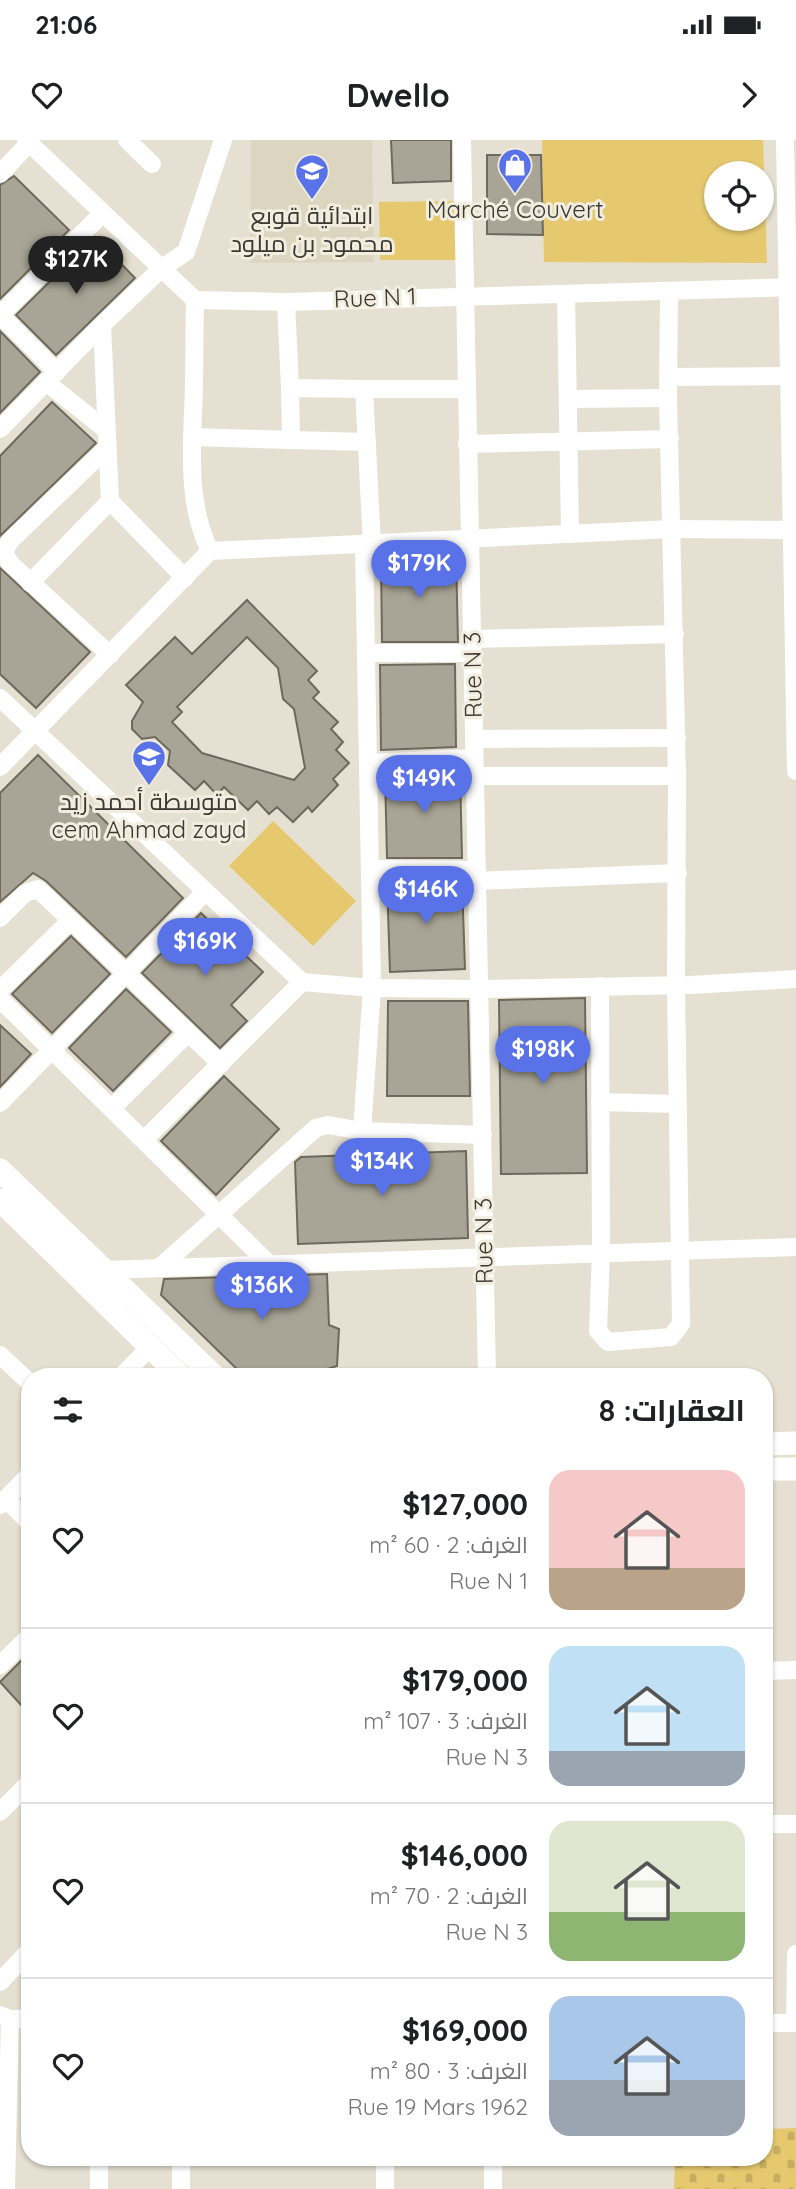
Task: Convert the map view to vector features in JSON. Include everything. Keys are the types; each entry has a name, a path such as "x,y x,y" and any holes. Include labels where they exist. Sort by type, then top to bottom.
{"street":[{"path":"127,140 152,164"},
{"path":"0,429 162,268 182,257 190,246 223,140"},
{"name":"Rue N 3","path":"462,140 475,875 488,1368"},
{"path":"785,140 791,166 792,287 789,376 794,530 796,771"},
{"path":"0,174 28,142 195,300 192,437 197,517 210,551"},
{"path":"103,213 0,315 52,377 106,429"},
{"name":"Rue N 1","path":"195,300 286,302 466,294 669,293 792,287"},
{"path":"600,986 601,1252 597,1331 608,1342 671,1337 678,1331 680,1251 676,985 677,738 668,398 669,293"},
{"path":"566,294 570,534"},
{"path":"286,302 291,440"},
{"path":"102,325 110,501 185,578"},
{"path":"669,377 789,376"},
{"path":"290,388 466,389"},
{"path":"362,1131 372,988 364,389"},
{"path":"568,399 668,398"},
{"path":"192,437 366,442"},
{"path":"467,444 670,439"},
{"path":"107,448 5,548 7,559 30,583 110,655"},
{"path":"30,583 110,501"},
{"path":"0,767 210,551 672,529 794,530"},
{"path":"366,653 675,634"},
{"path":"0,698 302,982 372,988 478,989 676,985 796,979"},
{"path":"474,739 677,738"},
{"path":"368,763 474,758"},
{"path":"475,776 677,776"},
{"path":"370,869 475,875 678,873"},
{"path":"0,918 25,893 36,888 221,1064"},
{"path":"0,1103 205,892"},
{"path":"0,990 71,920"},
{"path":"144,1140 302,982"},
{"path":"0,999 268,1263"},
{"path":"112,1108 188,1032"},
{"path":"600,1102 678,1104"},
{"path":"159,1268 316,1128 328,1125 362,1131 483,1135"},
{"path":"0,1170 6,1201 172,1368"},
{"path":"6,1201 104,1270 206,1368"},
{"path":"104,1270 796,1247"},
{"path":"130,1368 150,1347"},
{"path":"0,1354 21,1374"},
{"path":"773,1444 796,1443"},
{"path":"773,1469 796,1469"},
{"path":"21,1483 3,1502 21,1516"},
{"path":"0,1665 21,1645"},
{"path":"773,1671 796,1670"},
{"path":"0,1812 21,1791"},
{"path":"773,1824 796,1824"},
{"path":"773,2023 795,2023 796,1954"},
{"path":"0,1982 21,1960"},
{"path":"5,2017 6,2189"},
{"path":"99,2166 99,2189"},
{"path":"181,2166 181,2189"},
{"path":"385,2166 385,2189"},
{"path":"493,2166 493,2189"}],"shaded area":[{"name":"ابتدائية قوبع محمود بن ميلود","path":"251,140 372,140 374,262 250,263"}],"green space":[{"path":"542,140 763,140 764,161 704,161 704,231 766,231 767,263 544,262"},
{"path":"457,201 459,260 380,260 379,202"},
{"path":"273,821 356,901 313,946 229,866"},
{"path":"796,2128 796,2189 674,2189 675,2166 773,2166 773,2129"}],"building":[{"path":"391,140 451,140 451,181 393,183"},
{"name":"Marché Couvert","path":"487,155 541,155 543,235 487,234"},
{"path":"14,176 69,230 0,299 0,185"},
{"path":"95,237 135,278 56,355 16,315"},
{"path":"0,331 40,372 0,413"},
{"path":"52,402 96,443 0,536 0,456"},
{"path":"456,557 458,642 382,642 381,559"},
{"path":"0,568 90,652 36,708 0,674"},
{"path":"247,600 317,671 308,680 319,692 313,698 338,722 331,729 343,742 336,750 349,763 333,779 338,785 312,812 308,807 293,822 277,807 269,814 257,801 248,810 224,787 217,795 204,781 195,790 168,765 170,751 155,737 142,739 132,729 132,721 143,702 126,685 175,637 192,654","holes":["247,637 278,668 283,699 294,709 305,768 294,780 202,753 172,722 182,712 177,707"]},
{"path":"455,664 456,747 381,750 380,665"},
{"path":"38,755 183,898 126,957 46,881 33,873 0,902 0,793"},
{"path":"457,770 460,773 462,858 387,858 385,774"},
{"path":"387,881 462,881 465,969 390,972"},
{"path":"201,913 263,972 231,1005 247,1021 220,1048 142,973"},
{"path":"71,936 110,974 52,1033 12,994"},
{"path":"126,989 171,1032 113,1091 69,1048"},
{"path":"585,998 587,1173 501,1174 499,1000"},
{"path":"388,1001 468,1001 470,1096 387,1096"},
{"path":"0,1025 31,1054 0,1087"},
{"path":"224,1076 279,1129 216,1195 161,1141"},
{"path":"466,1151 468,1238 298,1244 295,1162 301,1157"},
{"path":"327,1274 329,1325 339,1329 337,1366 236,1368 161,1295 164,1279"},
{"path":"21,1661 21,1705 0,1682"}],"place":[{"name":"Marché Couvert","path":"515,195"},
{"name":"ابتدائية قوبع محمود بن ميلود","path":"312,201"},
{"name":"متوسطة أحمد زيد cem Ahmad zayd","path":"149,787"}]}
